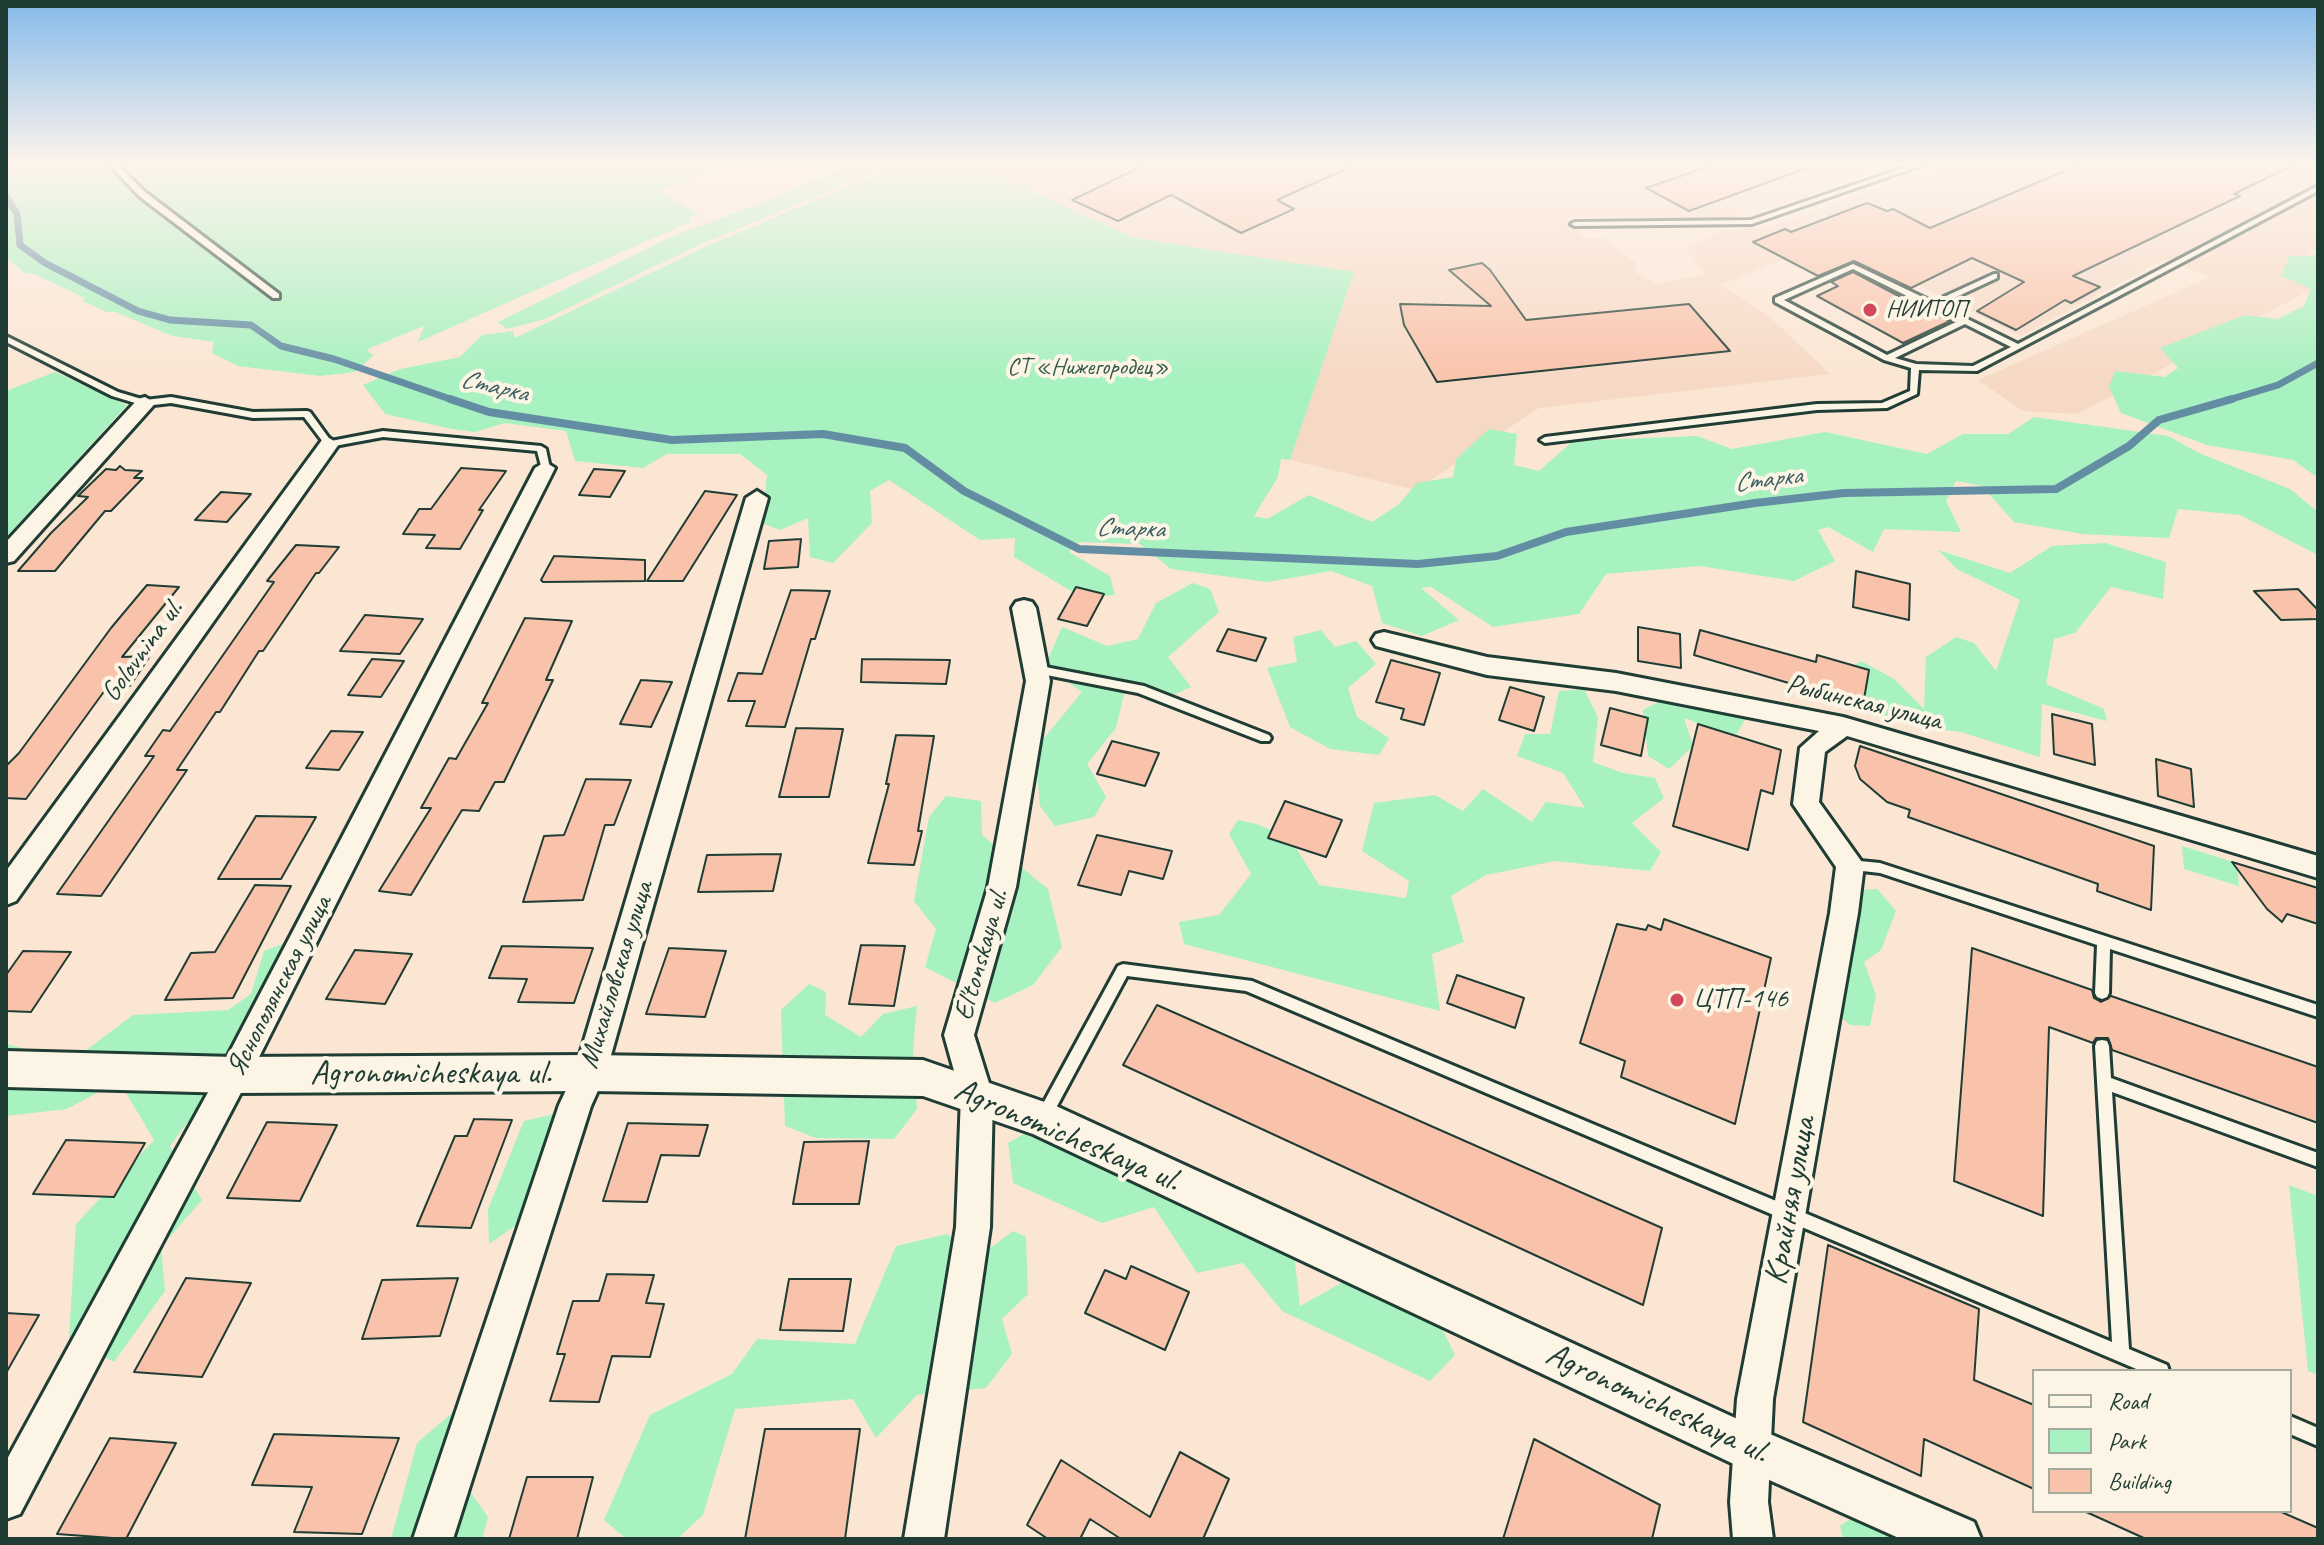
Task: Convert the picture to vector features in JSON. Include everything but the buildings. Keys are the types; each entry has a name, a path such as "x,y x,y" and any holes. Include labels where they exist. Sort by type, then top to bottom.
{"street":[{"path":"6,556 145,403"},
{"name":"Golovnina ul.","path":"6,893 329,444"},
{"name":"Яснополянская улица","path":"6,1500 234,1075 545,468"},
{"name":"Михайловская улица","path":"433,1539 575,1105 590,1073 757,498"},
{"name":"El'tonskaya ul.","path":"924,1539 973,1227 977,1096 959,1035 1002,887 1038,681 1024,608"},
{"name":"Рыбинская улица","path":"1384,640 1487,666 1616,682 1843,726 2318,867"},
{"path":"1843,726 1813,748 1806,804 1850,865"},
{"name":"Крайняя улица","path":"1753,1539 1749,1502 1755,1399 1844,913 1850,865"},
{"name":"Agronomicheskaya ul.","path":"6,1069 234,1075 590,1073 923,1078 1042,1119 1754,1450 1957,1539"}],"lane":[{"path":"197,236 276,296"},
{"path":"2018,347 1853,266 1778,300 1887,358 1915,367 1974,369 2018,347 2227,236"},
{"path":"1931,306 1994,276"},
{"path":"1887,358 1963,322"},
{"path":"6,339 115,394 145,403 171,400 253,415 307,414 329,444 383,434 541,449 545,468"},
{"path":"1545,440 1817,407 1884,406 1914,392 1915,367"},
{"path":"1035,669 1140,689 1265,738"},
{"path":"1850,865 1880,868 2318,1011"},
{"path":"2102,993 2104,943"},
{"path":"1042,1119 1123,970 1247,985 2156,1369"},
{"path":"2102,1046 2121,1354"},
{"path":"2106,1083 2318,1160"},
{"path":"2292,1426 2318,1437"}],"shaded area":[{"path":"1130,236 1583,236 1585,239 1602,238 1636,263 1635,272 1656,284 1704,275 1686,248 1710,236 2318,236 2318,248 2280,272 2316,287 2077,414 2023,411 1978,380 2210,277 2164,259 2021,336 1829,241 1720,285 1768,315 1830,374 1539,408 1416,490 1290,460 1353,272"}],"green space":[{"path":"6,236 658,236 418,342 424,326 370,348 367,351 374,355 355,372 320,376 238,366 212,353 214,342 172,336 116,312 107,312 82,301 85,298 34,274 25,273 6,257"},
{"path":"673,236 720,236 545,319 507,329 498,322"},
{"name":"СТ «Нижегородец»","path":"730,236 1130,236 1354,272 1290,460 1281,459 1278,477 1254,516 1267,519 1309,495 1372,522 1399,504 1417,483 1453,477 1456,459 1489,429 1517,434 1514,465 1539,471 1573,441 1697,436 1732,449 1825,432 1927,454 1963,434 2008,434 2034,417 2168,436 2199,453 2290,489 2318,512 2318,555 2240,515 2178,509 2169,538 2082,534 2014,522 1982,486 1956,481 1946,501 1961,532 1884,529 1873,552 1828,527 1818,530 1835,561 1794,581 1700,566 1606,574 1579,614 1493,627 1431,587 1421,588 1459,620 1422,636 1382,623 1372,586 1331,571 1267,582 1171,569 1140,544 1079,542 1069,552 1110,576 1115,595 1083,598 1014,557 1015,538 980,540 889,480 870,491 872,523 833,563 810,557 808,518 780,530 762,523 767,475 740,454 667,454 643,468 575,461 566,431 505,423 475,432 385,414 363,385 400,369 460,357 482,335 513,331 515,338"},
{"path":"2318,252 2318,478 2293,460 2207,445 2121,413 2109,387 2115,371 2165,377 2178,368 2160,348 2245,315 2277,319 2304,306 2311,289 2281,276 2289,256 2312,256"},
{"path":"55,372 127,405 6,538 6,391"},
{"path":"2105,543 2166,562 2163,599 2111,587 2075,633 2054,639 2046,684 2104,709 2107,721 2042,704 2040,757 1961,732 1918,727 1844,708 1833,681 1861,661 1894,679 1924,709 1926,657 1956,637 1974,643 1996,671 2020,600 1957,569 1938,550 2010,573 2052,546"},
{"path":"1193,583 1210,589 1219,612 1168,657 1191,687 1157,702 1125,690 1116,728 1087,764 1106,797 1094,817 1055,826 1040,806 1035,749 1082,692 1045,666 1062,627 1107,646 1138,639 1156,603"},
{"path":"1321,630 1335,647 1356,641 1376,664 1348,688 1357,717 1389,738 1379,755 1330,749 1290,727 1267,668 1297,662 1293,637"},
{"path":"1584,689 1598,717 1593,762 1623,773 1655,778 1664,798 1632,823 1661,852 1650,871 1555,861 1486,875 1451,896 1464,942 1432,954 1440,1011 1184,944 1179,922 1219,915 1251,874 1229,834 1238,820 1290,838 1319,885 1406,898 1409,881 1362,851 1374,803 1435,795 1463,811 1483,789 1532,822 1546,802 1585,808 1563,773 1517,756 1525,734 1550,734 1559,691"},
{"path":"1701,693 1747,716 1735,737 1684,718 1693,746 1669,769 1648,756 1643,710 1664,699 1686,709"},
{"path":"946,796 981,801 982,835 1048,889 1062,947 1033,985 995,1003 925,967 936,929 914,901 929,817"},
{"path":"2182,846 2237,863 2239,886 2184,869"},
{"path":"1877,889 1896,911 1881,950 1864,962 1876,995 1870,1026 1850,1025 1831,1008 1839,967 1854,956 1844,927 1855,890"},
{"path":"295,939 241,1050 170,1146 202,1200 161,1247 165,1291 114,1362 69,1338 76,1224 154,1140 119,1081 67,1109 6,1116 6,1044 72,1061 133,1015 228,1010 251,994 264,951"},
{"path":"809,984 826,992 825,1015 861,1037 883,1014 917,1006 913,1049 917,1109 894,1139 816,1138 785,1126 781,1010"},
{"path":"559,1113 553,1200 489,1244 488,1209 524,1121"},
{"path":"1036,1127 1127,1165 1155,1196 1194,1197 1293,1245 1300,1306 1354,1276 1435,1314 1455,1355 1430,1381 1282,1311 1243,1263 1197,1273 1154,1207 1102,1223 1013,1183 1008,1143"},
{"path":"2289,1185 2318,1196 2318,1375 2308,1371"},
{"path":"1013,1231 1026,1237 1028,1294 1002,1319 1012,1354 986,1388 917,1395 876,1438 853,1399 735,1409 703,1515 677,1539 626,1539 604,1520 650,1415 732,1374 757,1339 855,1344 896,1246 947,1234 977,1258"},
{"path":"465,1402 462,1480 488,1517 482,1539 391,1539 417,1443"},
{"path":"1859,1513 1899,1539 1843,1539 1840,1526"}],"waterway":[{"name":"Старка","path":"19,236 20,245 45,263 138,311 170,320 251,325 281,346 334,359 456,401"},
{"name":"Старка","path":"2225,401 2278,385 2318,363"},
{"name":"Старка","path":"450,399 456,401"},
{"name":"Старка","path":"456,401 489,412 672,440 823,434 905,448 964,491 1079,549 1418,564 1497,556 1566,532 1755,503 1844,493 2056,489 2129,446 2159,420 2232,399"}],"place":[{"name":"НИИТОП","path":"1870,310"},
{"name":"ЦТП-146","path":"1677,1000"}]}
